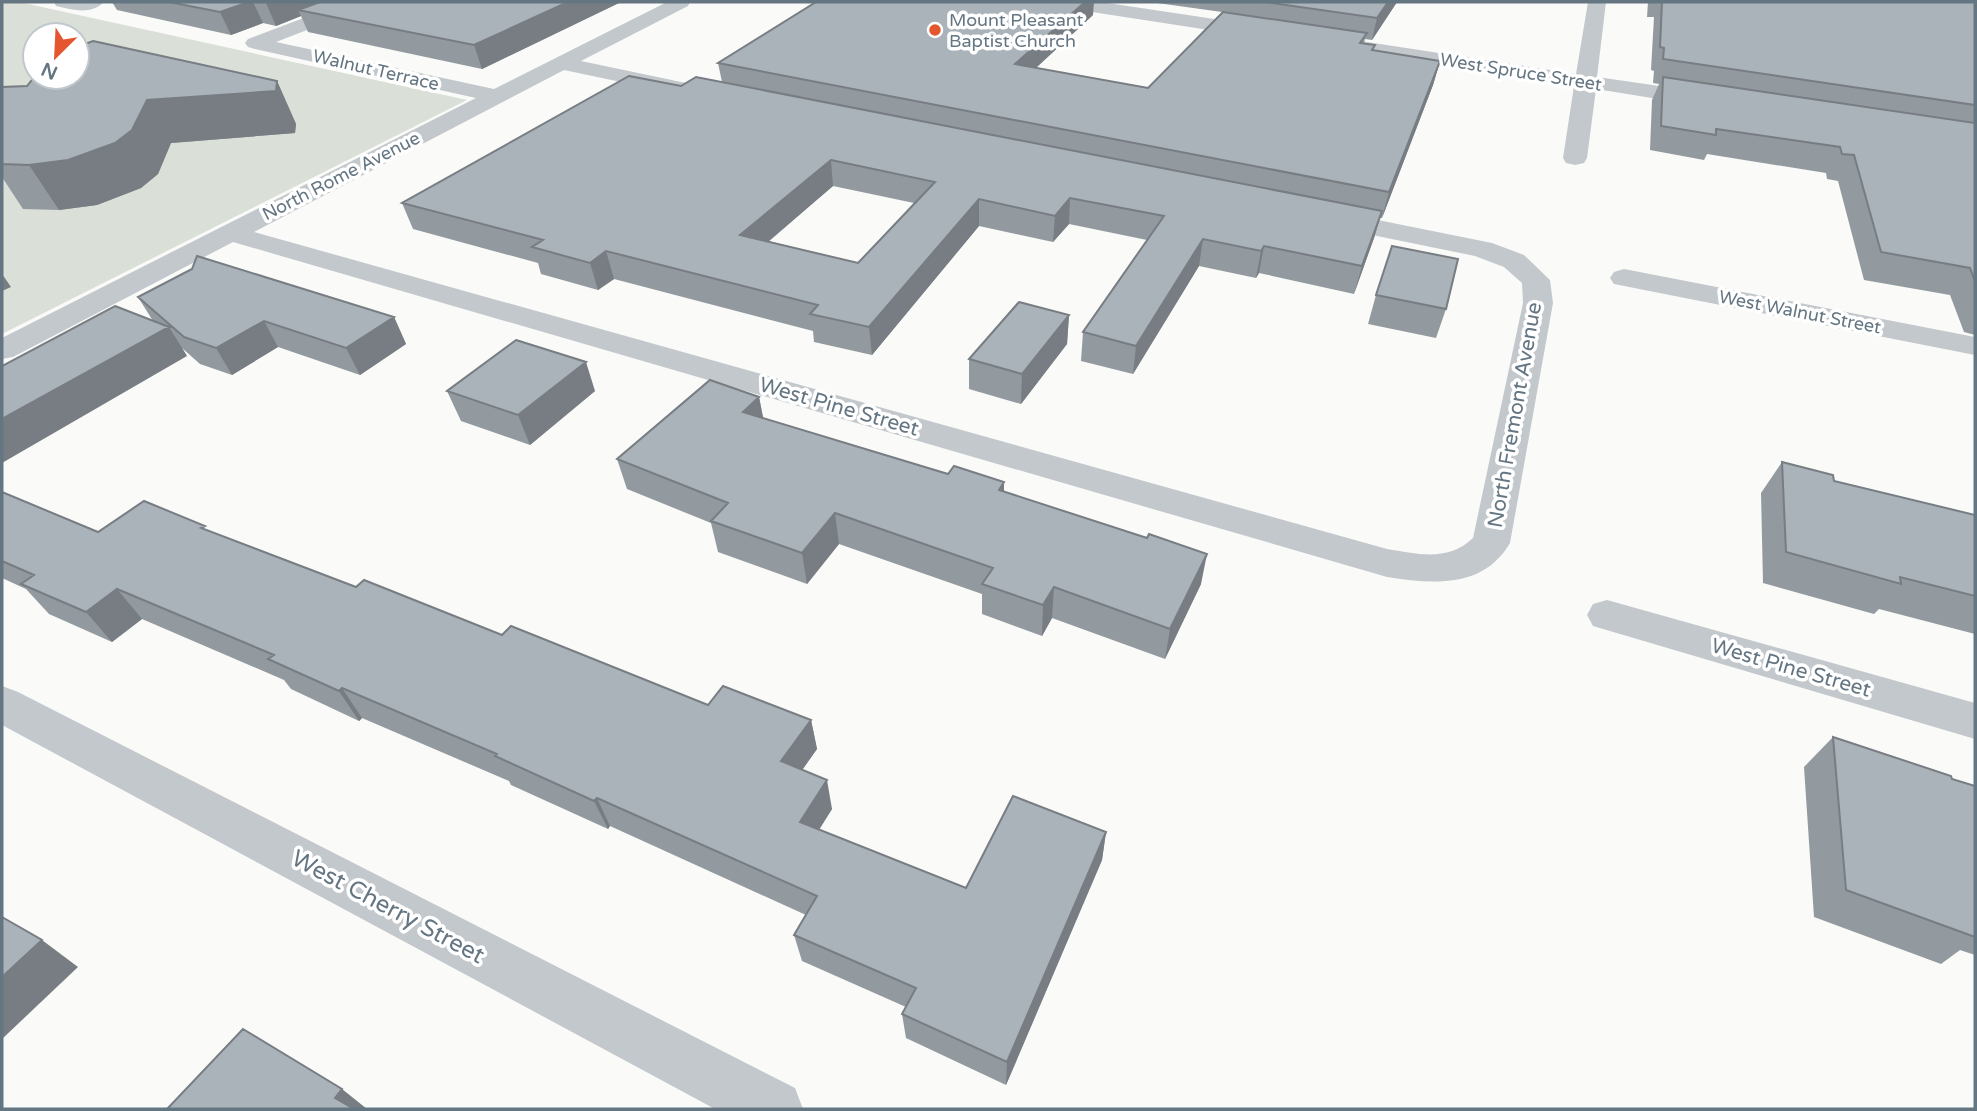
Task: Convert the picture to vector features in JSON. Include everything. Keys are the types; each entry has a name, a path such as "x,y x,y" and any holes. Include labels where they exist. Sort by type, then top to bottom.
{"street":[{"path":"63,2 88,4"},
{"name":"Walnut Terrace","path":"362,2 255,43 496,96"},
{"name":"North Rome Avenue","path":"2,350 678,2"},
{"name":"West Spruce Street","path":"1066,2 1734,104"},
{"path":"1575,158 1597,2"},
{"path":"561,63 707,93"},
{"name":"North Fremont Avenue","path":"1305,213 1482,248 1514,261 1536,280 1538,303 1491,543 1480,557 1451,570"},
{"name":"West Pine Street","path":"229,233 1387,563 1451,570"},
{"name":"West Walnut Street","path":"1624,278 1975,346"},
{"name":"West Pine Street","path":"1607,615 1975,721"},
{"name":"West Cherry Street","path":"2,704 774,1109"}],"shaded area":[{"path":"2,2 19,2 467,100 2,334"}],"building":[{"path":"169,2 249,2 220,12"},
{"path":"320,2 568,2 474,45 298,10"},
{"path":"816,2 1085,2 1015,64 1148,88 1223,12 1367,33 1360,43 1375,45 1372,50 1440,61 1389,192 718,63"},
{"path":"1265,2 1388,2 1377,18"},
{"path":"1662,2 1975,2 1975,105 1663,59 1664,48 1660,47"},
{"path":"91,42 277,81 276,91 147,100 132,130 115,143 68,160 29,165 2,164 2,87 21,86 21,91 91,91"},
{"path":"629,76 681,86 696,77 1382,211 1362,266 1264,246 1261,251 1203,239 1136,346 1083,332 1164,216 1070,198 1055,216 979,199 869,327 810,314 818,305 606,251 590,263 532,247 543,240 402,203","holes":["831,160 935,182 858,263 740,235"]},
{"path":"1663,77 1975,123 1975,281 1970,268 1881,252 1854,155 1842,154 1840,147 1716,129 1716,135 1661,126"},
{"path":"1392,246 1458,259 1446,309 1376,295"},
{"path":"197,256 394,317 346,348 264,321 216,348 184,337 138,297 192,269"},
{"path":"1019,302 1069,315 1022,374 969,359"},
{"path":"115,306 169,327 2,419 2,366"},
{"path":"516,340 586,362 518,415 447,391"},
{"path":"710,380 759,397 743,412 948,474 954,466 1004,482 999,490 1147,538 1149,534 1207,554 1170,629 1054,587 1043,605 982,584 993,568 835,513 802,553 711,521 728,503 617,459"},
{"path":"1782,462 1833,475 1834,481 1975,515 1975,596 1900,577 1901,584 1786,552"},
{"path":"2,492 98,532 144,501 205,526 201,528 356,587 364,580 502,635 511,626 708,705 723,686 811,720 781,761 827,780 800,822 966,888 1013,796 1106,832 1007,1062 902,1014 916,988 794,935 817,896 597,798 594,801 495,756 497,754 342,688 339,691 268,659 274,655 117,589 86,612 21,584 34,575 2,561"},
{"path":"1833,737 1975,786 1975,937 1846,890"},
{"path":"2,917 42,940 2,977"},
{"path":"243,1029 342,1089 335,1098 354,1109 167,1109"}],"place":[{"name":"Mount Pleasant Baptist Church","path":"935,30"}]}
